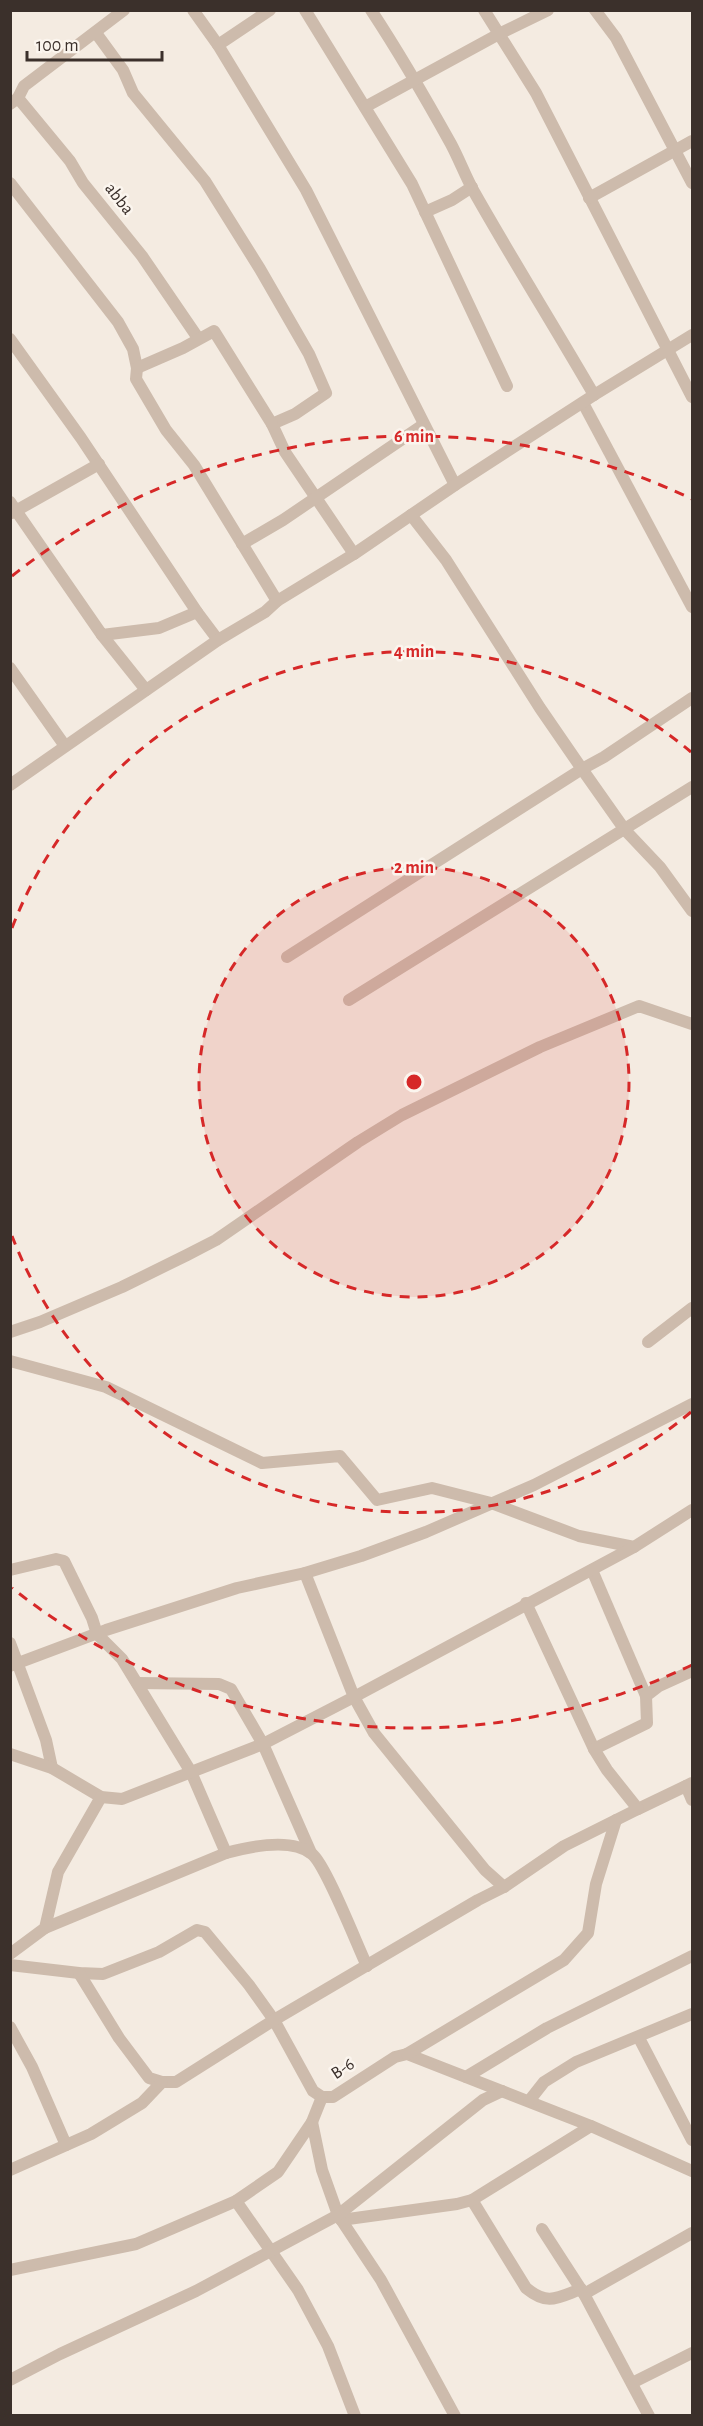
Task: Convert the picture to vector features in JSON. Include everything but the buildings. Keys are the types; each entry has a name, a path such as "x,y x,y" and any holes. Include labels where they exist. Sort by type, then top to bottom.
{"street":[{"path":"14,101 24,86 124,10"},
{"path":"193,10 218,45 306,190 348,269 454,485"},
{"path":"218,45 270,10"},
{"path":"305,10 412,184 507,386"},
{"path":"371,10 452,145 472,187 534,297 594,395"},
{"path":"484,10 536,93 693,397"},
{"path":"365,107 548,10"},
{"path":"595,10 616,38 693,183"},
{"path":"96,33 123,70 133,93 205,182 260,269 309,354 325,389 324,395 295,414 272,424"},
{"name":"abba","path":"14,101 70,161 83,183 142,256 198,338"},
{"path":"589,198 693,141"},
{"path":"10,183 118,322 133,349 136,379 166,430 194,465 277,601"},
{"path":"425,212 452,200 472,187"},
{"path":"136,368 183,348 214,331 272,424 285,452 354,554"},
{"path":"10,784 218,640 265,612 277,601 354,554 454,485 594,395 693,335"},
{"path":"10,339 99,464 196,612 218,640"},
{"path":"583,403 693,607"},
{"path":"242,544 283,520 315,496 423,425"},
{"path":"99,464 12,509 102,635 146,690"},
{"path":"411,515 446,560 540,708 625,830 660,867 691,907"},
{"path":"102,635 159,628 196,612"},
{"path":"10,668 65,746"},
{"path":"287,957 604,757 693,698"},
{"path":"349,1000 693,786"},
{"path":"10,1332 40,1322 122,1287 216,1240 390,1122 540,1047 639,1006 693,1024"},
{"path":"648,1342 693,1308"},
{"path":"10,1361 106,1387 262,1463 340,1456 377,1500 432,1488 491,1503 579,1536 634,1547"},
{"path":"15,1664 97,1634 237,1588 305,1573 361,1556 426,1532 544,1480 693,1404"},
{"path":"10,1754 52,1768 101,1797 122,1799 263,1744 592,1570 693,1510"},
{"path":"10,1570 56,1559 64,1561 92,1618 97,1634 122,1659 191,1772 226,1853"},
{"path":"592,1570 646,1696 648,1723 594,1749"},
{"path":"305,1573 354,1697 374,1733 478,1861 504,1887"},
{"path":"526,1603 594,1749 607,1770 638,1809"},
{"path":"10,1643 15,1664 46,1740 52,1768"},
{"path":"646,1696 659,1686 693,1671"},
{"path":"137,1683 208,1683 227,1686 231,1689 263,1744 311,1853 323,1870 367,1966"},
{"path":"78,1973 119,2038 149,2078 162,2082 176,2082 274,2020 504,1887 564,1846 689,1784 693,1800"},
{"path":"45,1928 58,1872 101,1797"},
{"name":"B-6","path":"10,1965 103,1974 159,1952 196,1930 206,1932 274,2020 313,2091 322,2097 333,2097 395,2057 407,2054 564,1960 576,1949 588,1934 596,1884 616,1820"},
{"path":"10,1954 45,1928 226,1853 257,1845 293,1847 311,1853"},
{"path":"466,2076 547,2028 693,1956"},
{"path":"529,2101 544,2082 585,2058 639,2038 693,2014"},
{"path":"10,2027 32,2067 66,2145"},
{"path":"639,2038 693,2140"},
{"path":"407,2054 591,2126 693,2171"},
{"path":"10,2170 91,2134 142,2103 162,2082"},
{"path":"10,2380 340,2217 483,2100 502,2091"},
{"path":"10,2270 136,2244 236,2201 278,2172 312,2122 322,2097"},
{"path":"312,2122 322,2170 340,2217 381,2280 455,2415"},
{"path":"340,2217 457,2204 472,2200 591,2126"},
{"path":"472,2200 526,2288 535,2295 552,2300 583,2291 693,2233"},
{"path":"236,2201 298,2290 328,2346 356,2415"},
{"path":"542,2229 583,2291 649,2415"},
{"path":"632,2383 693,2353"}]}
